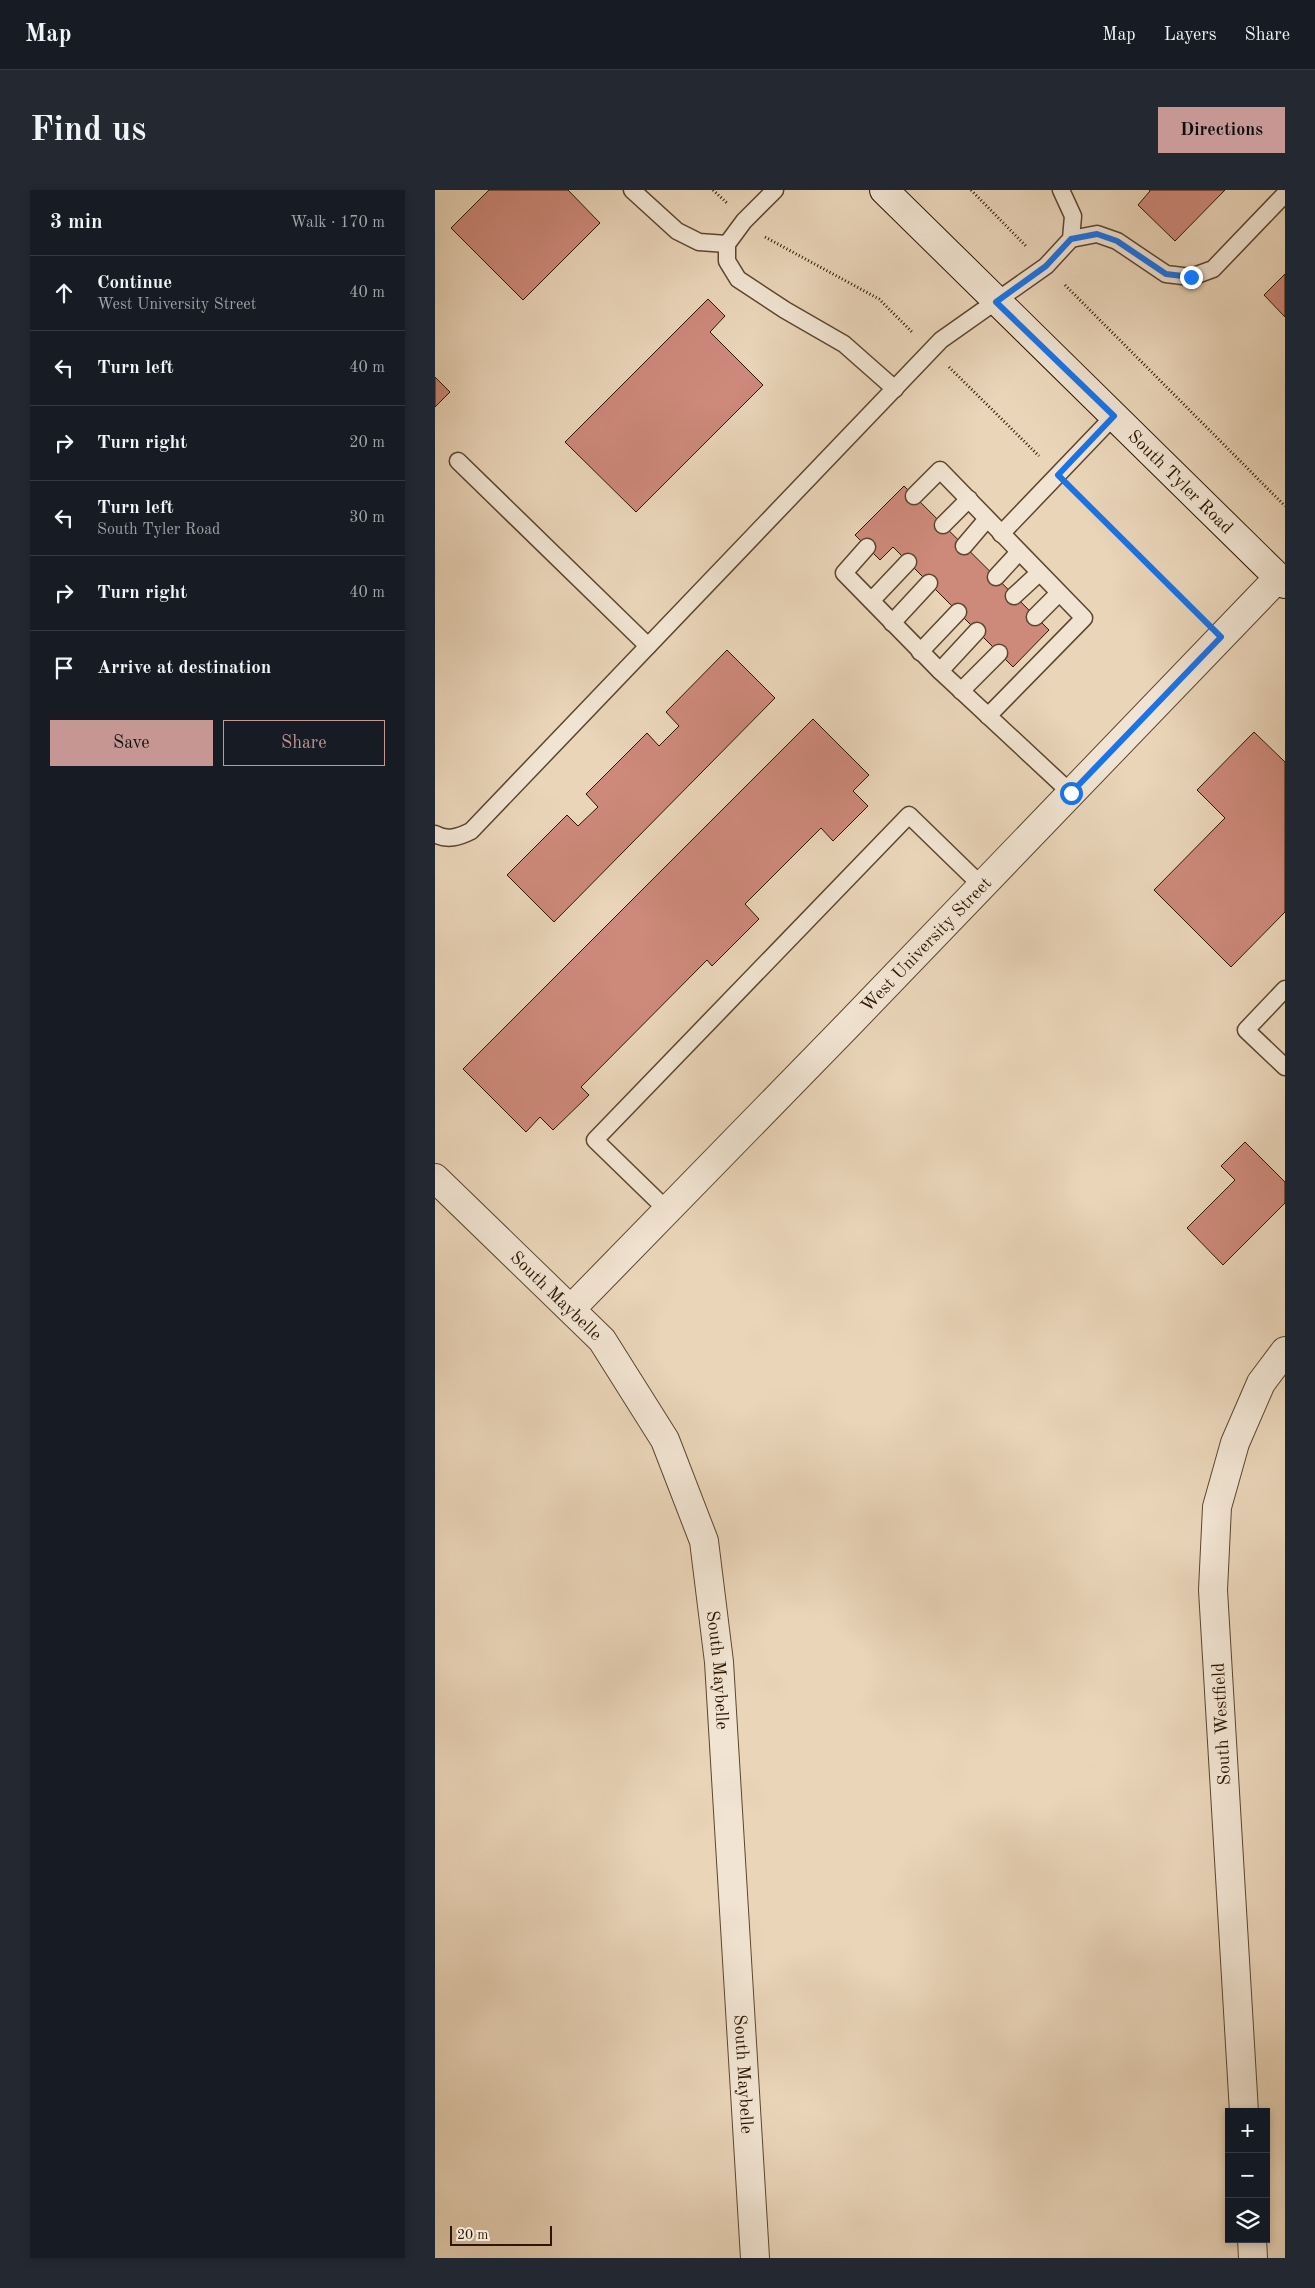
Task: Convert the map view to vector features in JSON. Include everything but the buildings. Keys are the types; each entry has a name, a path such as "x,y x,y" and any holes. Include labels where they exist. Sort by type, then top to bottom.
{"street":[{"name":"South Tyler Road","path":"883,190 1282,580"},
{"name":"West University Street","path":"571,1309 1221,637 1282,580"},
{"name":"South Maybelle","path":"435,1178 602,1340 665,1440 703,1541 719,1662 755,2258"},
{"name":"South Westfield","path":"1245,2108 1213,1590 1217,1506 1235,1443 1261,1383 1285,1351"},
{"path":"1252,2243 1253,2258"}],"lane":[{"path":"632,190 677,231 699,242 727,244"},
{"path":"775,190 744,221 727,244 727,262 738,279 844,344 895,388"},
{"path":"1061,190 1073,216 1071,239"},
{"path":"435,834 457,838 471,831 941,340 1046,266 1071,239 1097,234 1117,241 1166,274 1191,277 1213,269 1285,194"},
{"path":"1001,534 1114,416"},
{"path":"457,461 648,646"},
{"path":"914,496 939,470 969,499 1058,594 1084,618 988,716"},
{"path":"943,525 969,499"},
{"path":"964,546 987,519"},
{"path":"867,547 844,573 920,652 1071,793"},
{"path":"996,577 1019,552"},
{"path":"872,600 908,562"},
{"path":"1014,596 1039,573"},
{"path":"893,623 929,583"},
{"path":"1035,617 1058,594"},
{"path":"920,652 958,612"},
{"path":"940,671 977,631"},
{"path":"961,691 999,653"},
{"path":"667,1210 595,1140 909,815 982,886"},
{"path":"1285,989 1246,1030 1285,1067"}],"path":[{"path":"713,190 756,232 879,299 1221,637"},
{"path":"971,190 1285,506"}],"route":[{"path":"1071,793 1221,637 1058,475 1114,416 996,302 1046,266 1071,239 1097,234 1117,241 1166,274 1191,277"}]}
